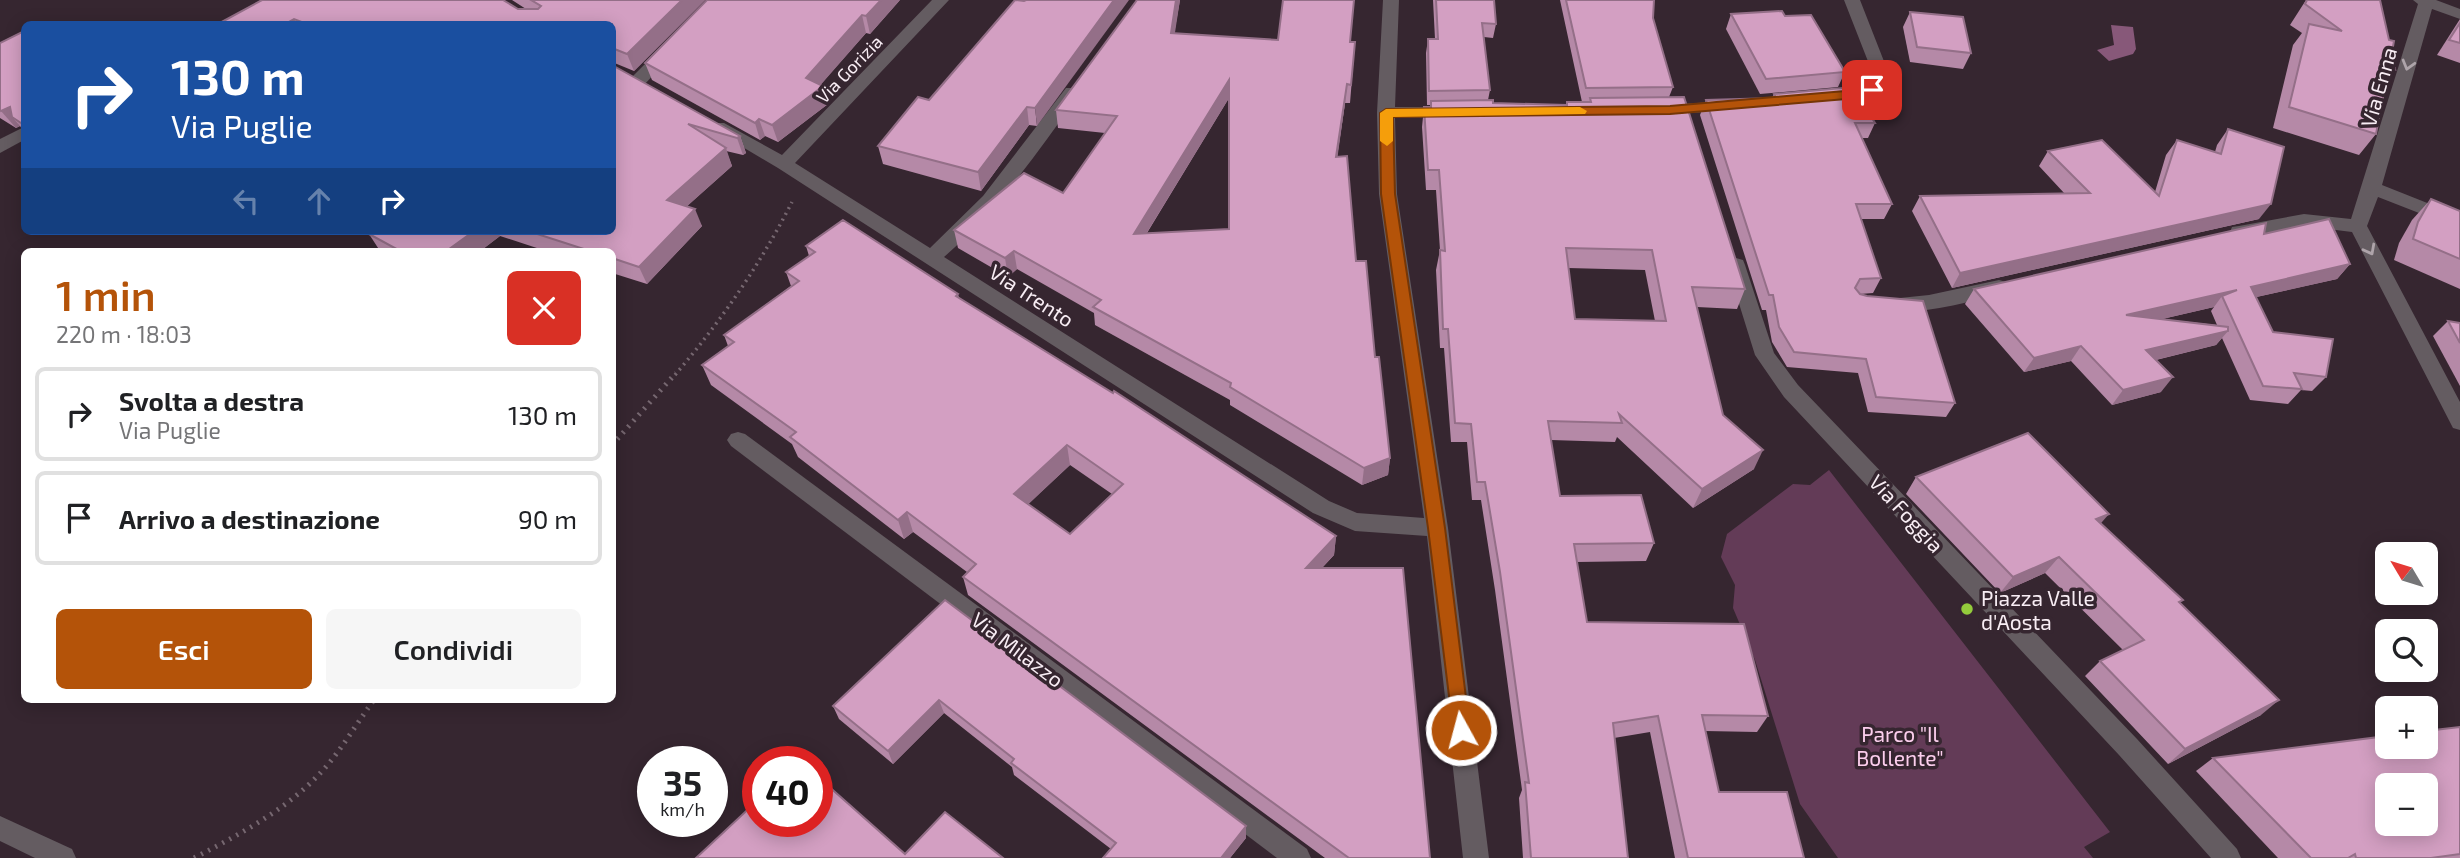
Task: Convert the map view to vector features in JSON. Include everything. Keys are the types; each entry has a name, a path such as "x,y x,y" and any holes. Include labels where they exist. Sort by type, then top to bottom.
{"street":[{"name":"Via Gorizia","path":"784,164 941,0"},
{"path":"1391,0 1386,113 1388,194 1437,528 1476,858"},
{"path":"1817,98 1858,94 1877,86 1879,69 1852,0"},
{"path":"2425,1 2460,14"},
{"name":"Via Enna","path":"2358,226 2372,188 2425,1"},
{"path":"659,94 631,78 682,36"},
{"path":"931,258 966,228 996,196 1084,76"},
{"path":"1638,110 1748,104"},
{"path":"1687,109 1695,135"},
{"path":"1386,113 1470,112"},
{"name":"Via Trento","path":"705,120 804,176 1328,511 1355,522 1437,528"},
{"path":"0,147 21,135"},
{"path":"2372,188 2460,223"},
{"path":"2224,235 2290,221 2320,220 2358,226 2460,422"},
{"name":"Via Foggia","path":"1728,239 1760,343 1771,365 1786,385 2119,737 2228,858"},
{"path":"1880,303 1929,302 2022,281"},
{"name":"Via Milazzo","path":"738,440 1298,858"},
{"path":"0,828 63,858"}],"path":[{"path":"616,440 700,346 752,271 783,220 804,176"},
{"path":"194,858 268,817 302,792 325,769 372,703"}],"green space":[{"name":"Parco \"Il Bollente\"","path":"1829,470 2110,832 2084,847 2093,858 1838,858 1800,804 1755,660 1733,608 1735,585 1721,557 1727,534 1793,484 1810,485"}],"shaded area":[{"path":"2111,25 2133,27 2136,49 2133,54 2109,61 2097,50 2114,45"}],"building":[{"path":"262,0 503,0 518,9 538,9 541,6 531,0 682,0 627,54 616,50 616,21 224,21"},
{"path":"707,0 881,0 866,16 862,15 806,78 823,86 772,125 759,119 755,123 645,63"},
{"path":"1015,0 1114,0 1035,108 1027,107 978,172 878,146 918,97 929,100"},
{"path":"1137,0 1176,0 1171,33 1278,40 1283,0 1354,0 1350,42 1355,42 1351,85 1347,84 1336,157 1347,156 1356,261 1366,261 1375,357 1379,357 1390,458 1364,468 1230,387 1231,383 1093,307 1101,300 1014,251 1005,258 954,230 1024,173 1063,193 1117,116 1056,110","holes":["1229,80 1229,229 1134,234"]},
{"path":"1436,0 1494,0 1496,24 1482,23 1490,90 1429,91 1428,39 1438,39"},
{"path":"1566,0 1654,0 1653,18 1673,87 1586,88"},
{"path":"2307,0 2380,0 2389,40 2394,41 2392,52 2395,69 2389,65 2376,134 2289,107 2309,24 2342,31 2305,4"},
{"path":"1782,11 1785,16 1811,15 1845,72 1766,79 1731,14"},
{"path":"1910,12 1963,17 1971,53 1917,47"},
{"path":"2460,23 2460,43 2449,40"},
{"path":"21,32 21,123 12,117 10,107 0,110 0,43"},
{"path":"616,67 740,136 737,138 688,124 726,148 667,200 695,209 639,267 616,259 616,248 581,248 540,235 616,235"},
{"path":"1854,87 1875,123 1855,123 1892,204 1856,204 1881,278 1860,279 1855,288 1860,294 1867,296 1923,301 1955,403 1876,397 1866,359 1794,352 1779,327 1773,295 1769,295 1706,100 1776,98 1774,94"},
{"path":"1684,97 1745,289 1692,287 1723,415 1763,450 1702,489 1619,414 1622,423 1548,421 1560,496 1641,495 1654,543 1574,544 1587,622 1744,624 1768,716 1702,715 1719,792 1787,792 1804,858 1688,858 1658,716 1613,723 1628,858 1531,858 1525,782 1529,783 1485,482 1477,482 1471,424 1455,423 1448,329 1443,329 1440,250 1445,251 1439,170 1428,170 1424,107 1431,107 1431,101 1493,100 1493,103 1567,105 1567,102 1591,102 1590,98","holes":["1566,248 1652,250 1666,321 1575,319"]},
{"path":"2228,129 2284,147 2271,204 1960,273 1920,196 2090,193 2048,151 2102,140 2159,196 2177,140 2221,154"},
{"path":"2431,199 2460,211 2460,259 2413,239 2418,222"},
{"path":"2329,219 2350,264 2251,287 2273,332 2333,339 2326,377 2294,373 2302,389 2263,386 2222,296 2237,290 2126,315 2228,327 2228,331 2146,350 2173,377 2123,390 2081,346 2034,358 1974,289 2266,223 2264,234"},
{"path":"843,220 958,294 956,296 1113,393 1114,391 1336,536 1306,568 1403,568 1430,858 1349,858 963,577 976,564 907,512 898,520 790,437 796,432 702,365 734,342 724,335 799,281 786,272 815,252 806,246","holes":["1067,445 1123,484 1070,534 1014,494"]},
{"path":"371,235 468,235 451,248 395,248"},
{"path":"2448,321 2460,323 2460,343"},
{"path":"2028,433 2109,514 2096,519 2183,600 2179,602 2279,700 2185,749 2100,661 2144,640 2059,557 2013,577 1916,477"},
{"path":"945,600 1246,826 1221,858 1103,858 1116,843 1011,763 1014,759 939,700 888,751 833,706"},
{"path":"2460,727 2460,854 2431,858 2356,858 2355,854 2348,858 2311,858 2213,758 2375,738 2375,759 2438,759 2438,730"},
{"path":"833,790 905,854 945,812 1003,858 696,858 718,837 728,837 728,828 742,815 742,837 833,837"}],"slow traffic":[{"path":"1387,141 1386,113 1580,111"}],"place":[{"name":"Piazza Valle d'Aosta","path":"1967,609"}],"route":[{"path":"1461,730 1437,528 1388,194 1386,113 1670,110 1858,94 1872,90"}]}
